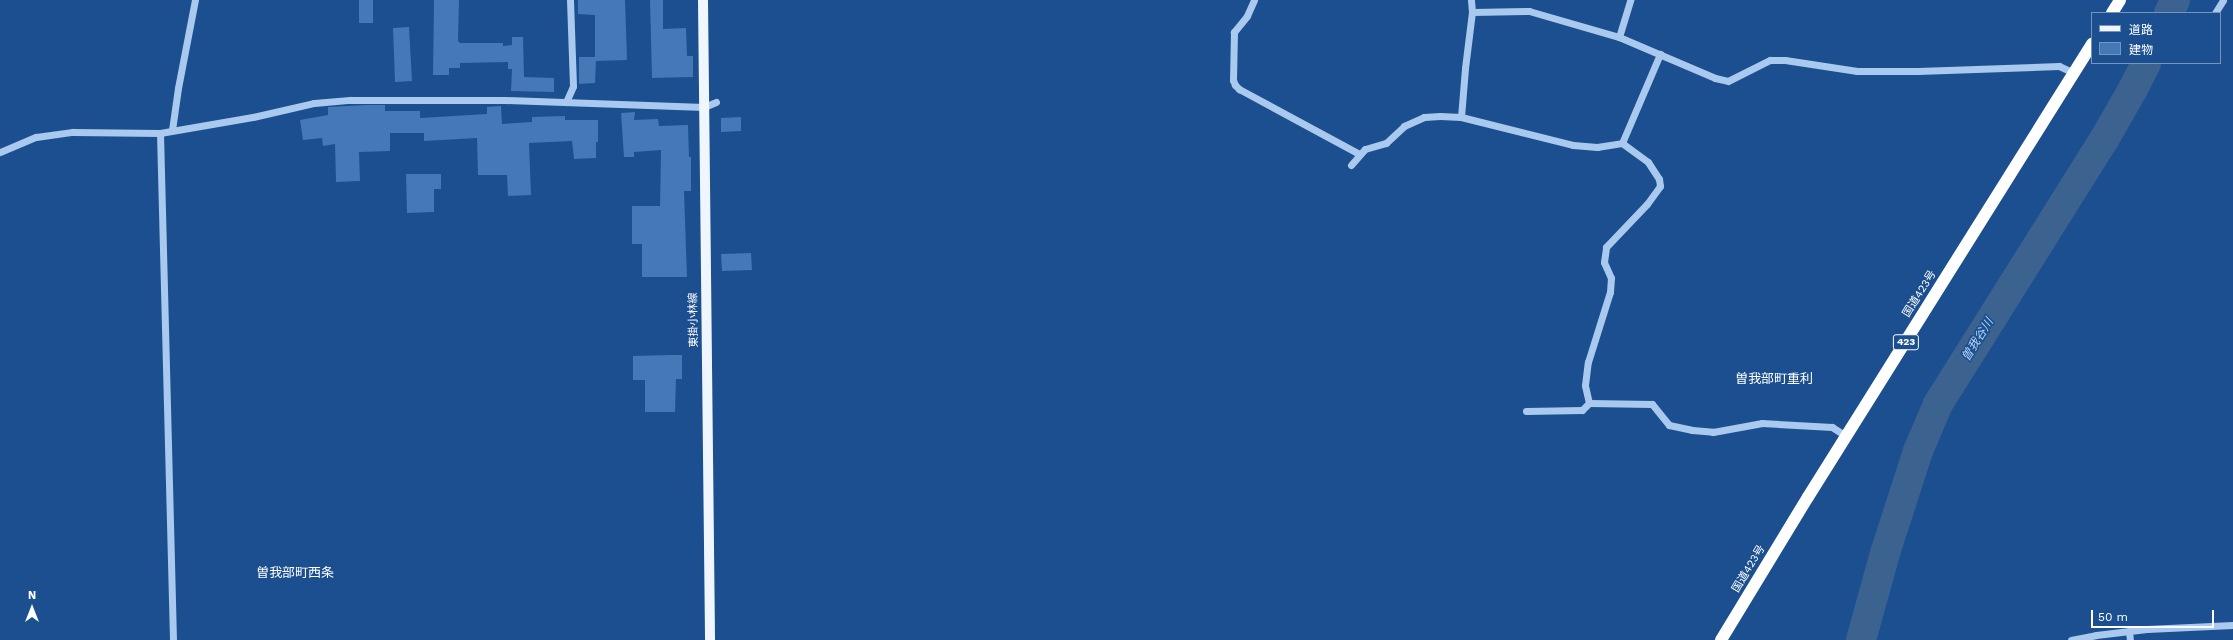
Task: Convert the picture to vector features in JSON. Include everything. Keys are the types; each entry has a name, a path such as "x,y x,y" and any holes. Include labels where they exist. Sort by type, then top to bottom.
{"highway":[{"path":"2113,12 2120,0"},
{"name":"国道423号","path":"1721,640 1846,436 2091,46"}],"main road":[{"name":"東掛小林線","path":"703,0 710,640"}],"street":[{"path":"172,130 178,88 195,0"},
{"path":"566,102 574,86 570,0"},
{"path":"1254,0 1247,16 1234,32 1233,80 1235,85 1239,89 1359,154"},
{"path":"1461,117 1472,12 1470,0"},
{"path":"1619,37 1630,0"},
{"path":"2216,12 2223,0"},
{"path":"1472,12 1529,11 1619,37 1715,78 1728,81 1770,60 1785,60 1857,71 1918,71 2059,66 2074,74"},
{"path":"1622,143 1660,54"},
{"path":"0,152 36,137 73,132 160,133 253,117 314,103 350,100 504,100 704,107 716,102"},
{"path":"1351,166 1359,154 1365,149 1386,143 1404,126 1424,117 1440,116 1461,117 1572,145 1598,147 1622,143 1648,162 1660,179 1660,186 1647,204 1606,247 1604,262 1611,278 1610,292 1588,362 1585,385 1589,403"},
{"path":"160,133 173,640"},
{"path":"1526,411 1582,410 1589,403 1652,404 1669,425 1692,430 1713,432 1762,423 1832,427 1846,436"},
{"path":"2071,640 2129,631 2233,625"},
{"path":"2129,631 2130,640"}],"building":[{"path":"359,0 373,0 373,23 359,23"},
{"path":"434,0 459,0 458,41 460,43 503,43 503,46 512,45 512,37 523,37 524,77 554,78 554,92 511,91 512,69 508,69 508,62 460,63 460,68 449,68 449,75 433,75"},
{"path":"578,0 625,0 627,60 596,61 595,83 579,84 579,57 595,57 595,15 578,14"},
{"path":"650,0 663,0 663,29 686,28 687,56 693,56 693,77 652,78"},
{"path":"409,27 412,81 395,82 393,28"},
{"path":"385,105 385,111 420,111 420,118 487,114 487,107 501,106 502,124 532,122 532,117 565,116 565,120 598,120 596,158 574,159 572,141 529,143 531,195 508,196 507,175 478,175 477,138 424,141 424,133 390,133 390,151 359,152 360,181 336,182 335,144 323,146 322,138 303,140 300,120 328,115 328,107"},
{"path":"635,112 634,120 658,119 659,126 688,125 689,157 691,157 691,191 684,191 687,277 642,277 642,244 632,244 632,206 660,206 661,150 634,152 634,157 624,157 621,113"},
{"path":"741,117 741,131 721,132 721,118"},
{"path":"406,174 441,174 441,189 434,189 434,212 407,213"},
{"path":"751,253 752,270 722,271 721,254"},
{"path":"682,355 682,379 676,379 675,412 645,412 645,380 633,380 633,356"}],"waterway":[{"name":"曽我谷川","path":"2169,12 2175,0"},
{"name":"曽我谷川","path":"1861,640 1886,550 1918,451 1938,404 2105,138 2146,64"}],"district":[{"name":"曽我部町重利","path":"1774,379"},
{"name":"曽我部町西条","path":"295,573"}]}
